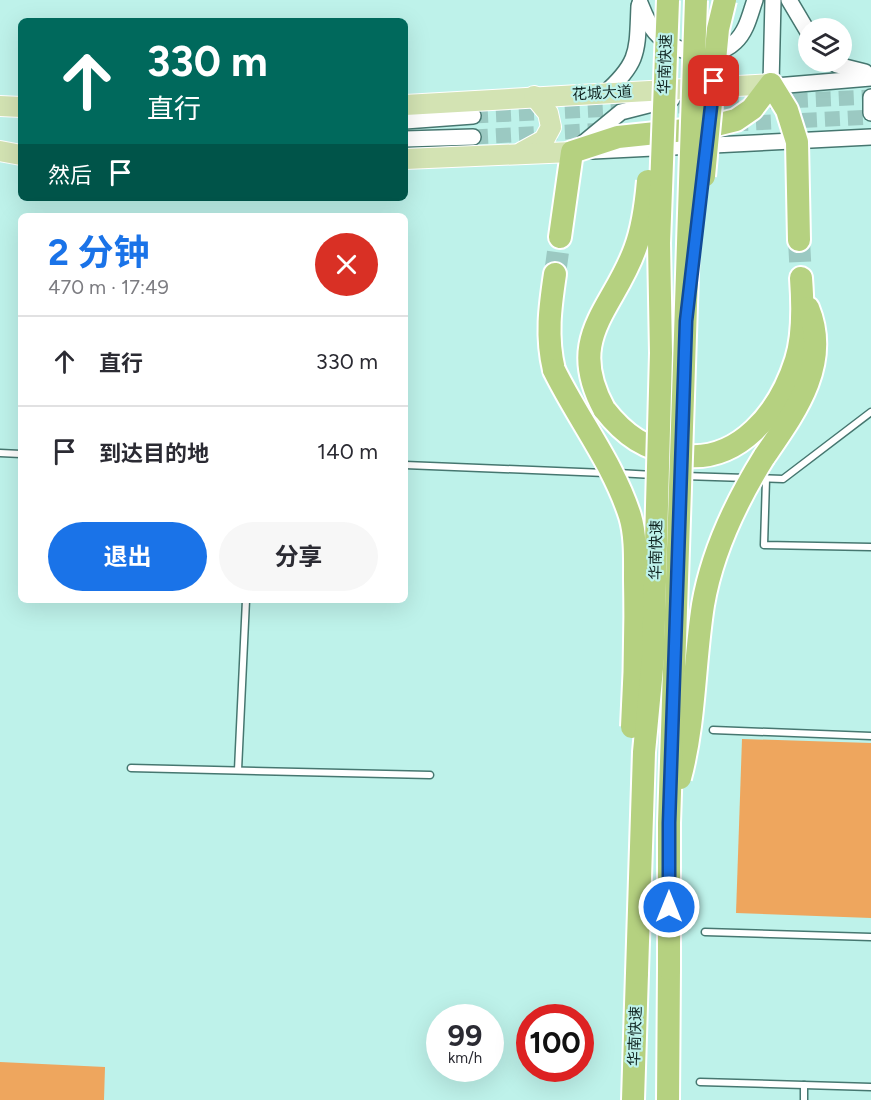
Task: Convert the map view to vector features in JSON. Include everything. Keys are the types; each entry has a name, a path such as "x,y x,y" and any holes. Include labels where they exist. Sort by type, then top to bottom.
{"highway":[{"name":"华南快速","path":"633,1100 640,835 644,752 653,658 661,353 659,243 668,0"},
{"name":"华南快速","path":"668,1100 669,823 696,0"},
{"path":"686,321 705,169 718,29 725,0"},
{"path":"666,52 655,97 646,206 635,249 597,319 592,338 592,376 596,394 619,428 635,441 666,453 688,456 707,454 724,450 747,438 776,404 790,375 801,333 802,286 814,322 817,343 815,363 809,383 765,468 744,490 716,556 706,594 687,752 669,823"},
{"path":"560,237 572,152 618,137 704,128 735,120 752,110 771,84 787,110 797,142 799,240"},
{"path":"555,274 550,311 549,348 554,370 572,406 607,463 630,518 634,546 636,613 630,752 640,835"}],"main road":[{"name":"花城大道","path":"408,105 771,84"},
{"path":"520,153 544,140 551,127 548,113 534,96"},
{"path":"0,106 18,107"},
{"path":"0,149 18,154"},
{"path":"408,159 572,152"}],"street":[{"path":"640,2 653,29 669,44 685,51 707,53 726,49 737,41 745,29 755,0"},
{"path":"572,152 621,112 658,102 749,93 771,84 773,0"},
{"path":"789,0 800,18"},
{"path":"604,94 625,76 637,52 640,2"},
{"path":"852,70 871,76"},
{"name":"花城大道","path":"771,84 871,76"},
{"path":"871,97 871,112"},
{"path":"0,106 18,112"},
{"path":"408,121 473,116"},
{"path":"408,139 473,137"},
{"path":"572,152 871,137"},
{"path":"0,149 18,147"}],"lane":[{"path":"673,475 765,468 783,479 871,412"},
{"path":"0,453 18,454"},
{"path":"408,465 661,475"},
{"path":"765,468 764,545 871,547"},
{"path":"238,770 246,603"},
{"path":"713,730 871,736"},
{"path":"131,768 430,775"},
{"path":"705,932 871,937"},
{"path":"700,1082 871,1087"},
{"path":"804,1085 804,1100"}],"shaded area":[{"path":"742,739 871,743 871,918 736,913"},
{"path":"0,1062 105,1067 104,1100 0,1100"}],"tunnel":[{"path":"655,107 871,97"},
{"path":"473,116 631,108"},
{"path":"733,124 871,117"},
{"path":"473,137 605,130"},
{"path":"555,274 560,237"},
{"path":"799,240 801,278"}],"route":[{"path":"669,907 669,823 686,321 714,81"}]}
